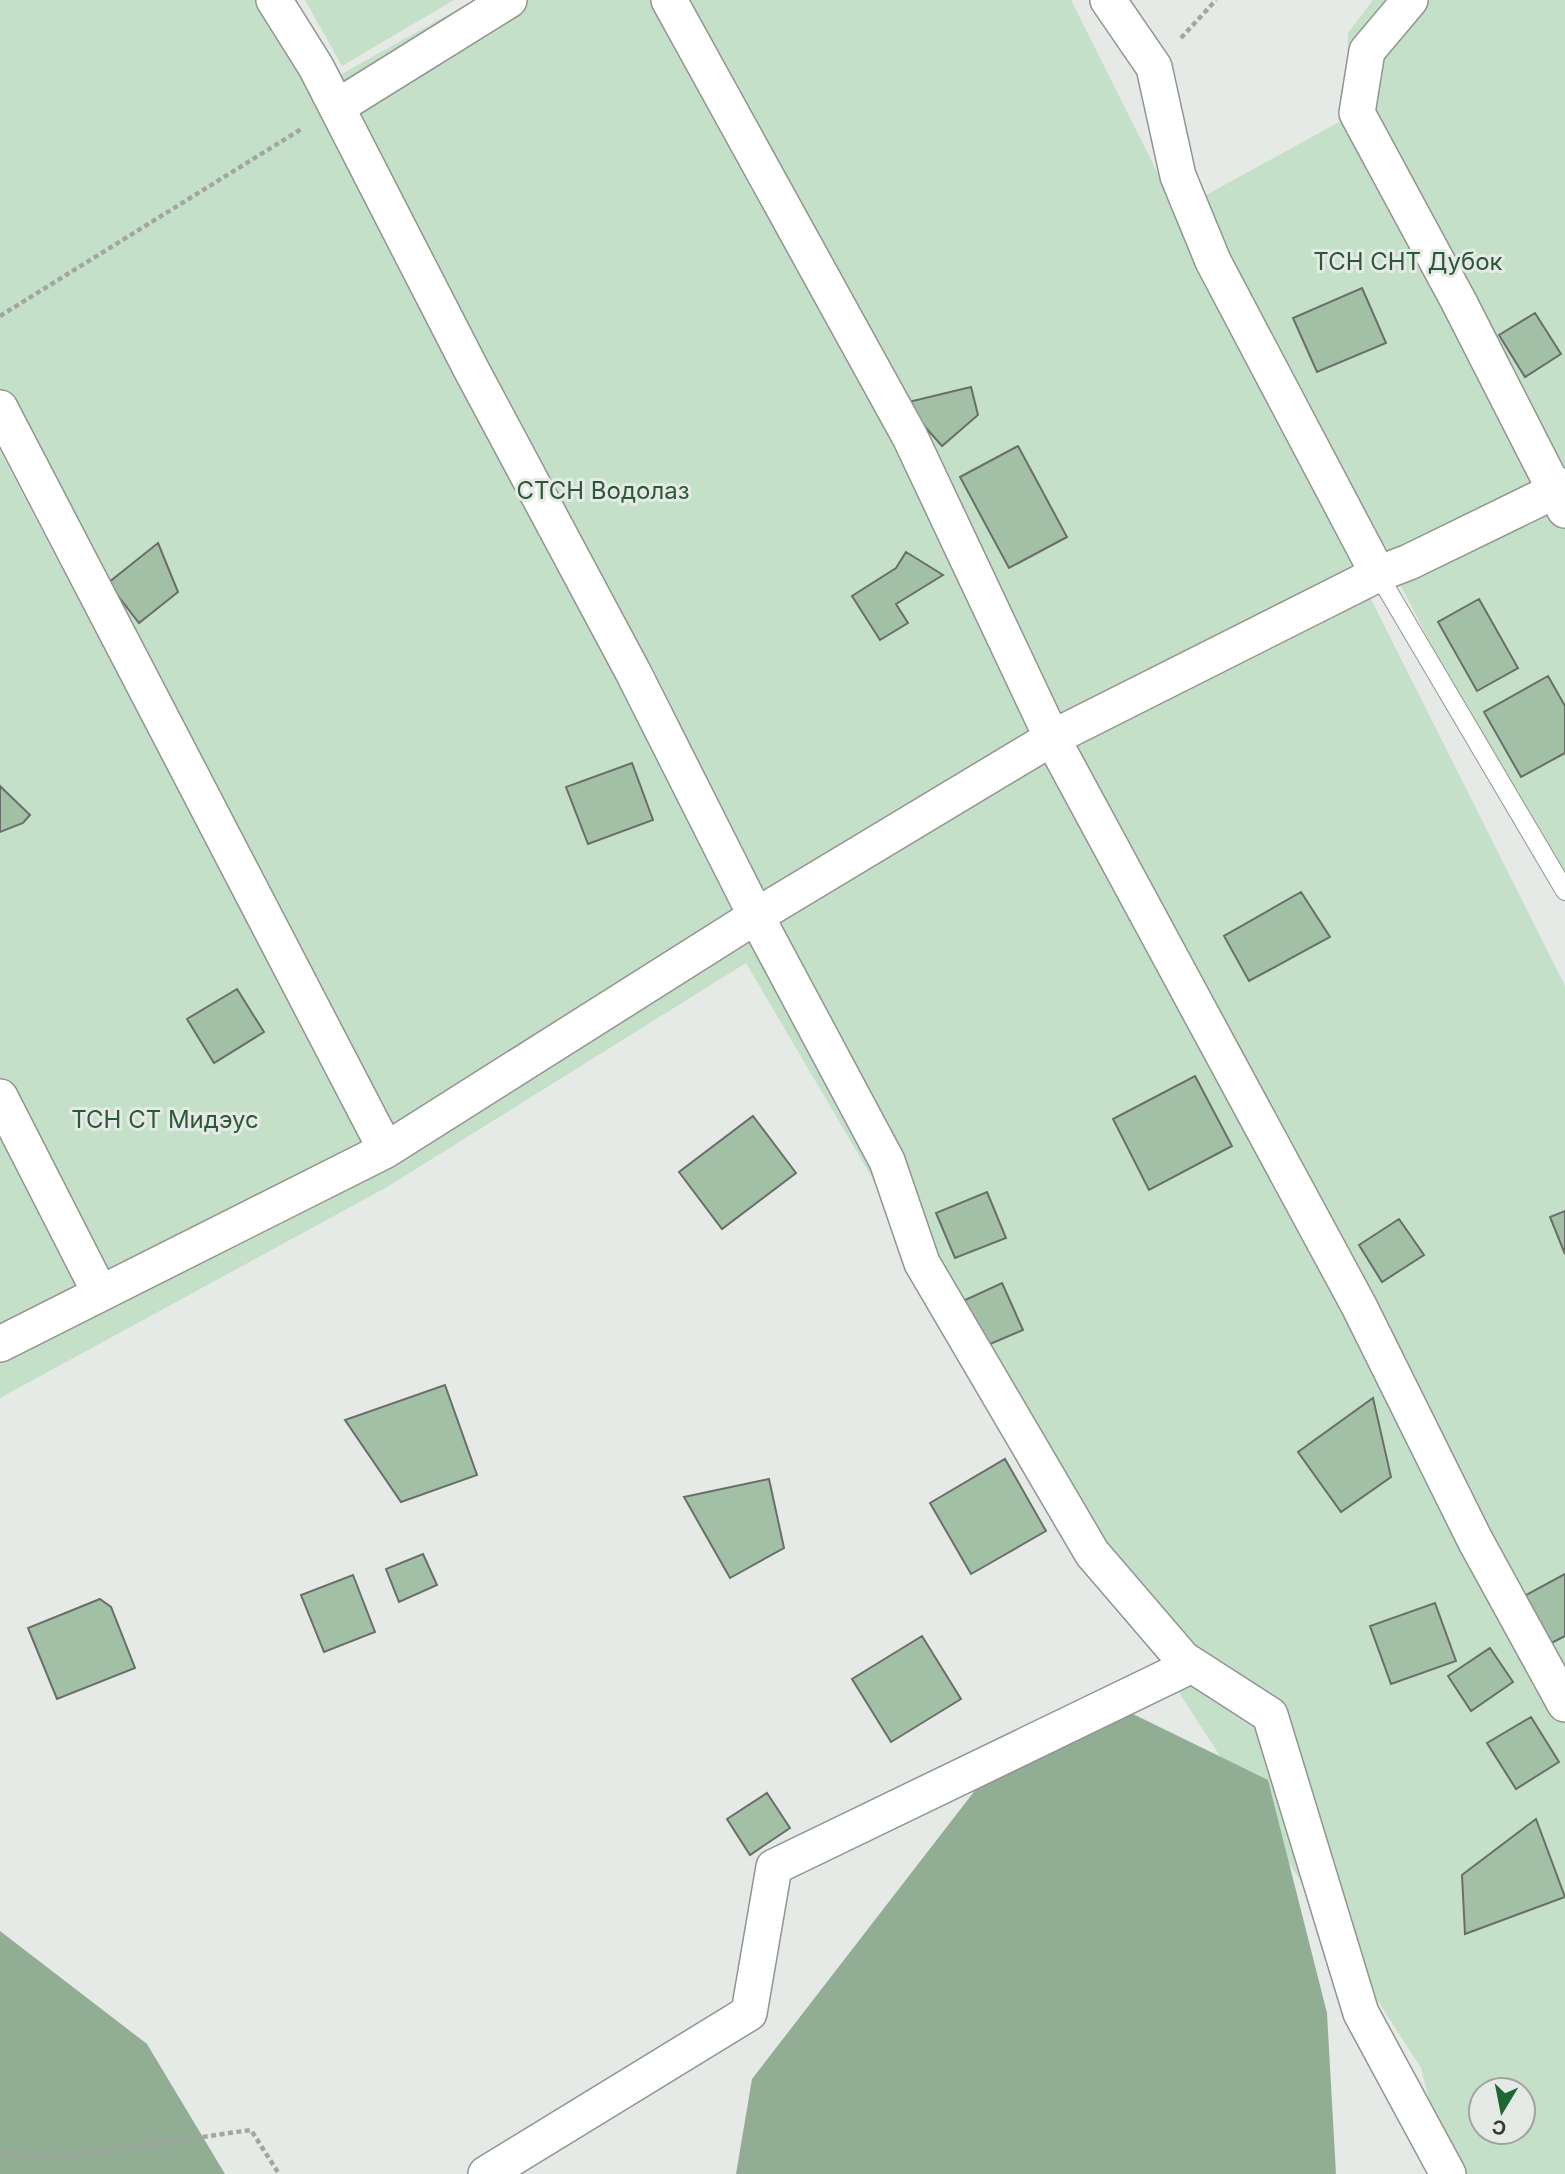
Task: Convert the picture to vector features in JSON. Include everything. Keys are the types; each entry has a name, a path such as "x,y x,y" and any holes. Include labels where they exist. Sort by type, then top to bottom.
{"street":[{"path":"274,0 316,67 471,369 633,672 756,916 887,1161 922,1263 1092,1553 1183,1659 1270,1715 1361,2013 1448,2174"},
{"path":"337,107 509,0"},
{"path":"668,0 910,437 1052,738 1359,1306 1475,1540 1565,1704"},
{"path":"1108,0 1154,67 1178,176 1213,261 1378,574"},
{"path":"0,1344 386,1150 756,916 1052,738 1378,574 1561,495 1357,113 1367,51 1410,0"},
{"path":"0,408 386,1150"},
{"path":"0,1097 100,1293"},
{"path":"486,2174 749,2013 774,1867 1192,1665"}],"lane":[{"path":"1378,574 1565,891"}],"path":[{"path":"1154,67 1216,0"},
{"path":"0,316 337,107"},
{"path":"0,2154 75,2155 251,2130 279,2174"}],"green space":[{"name":"СТСН Водолаз","path":"0,0 295,0 338,76 474,0 1071,0 1565,986 1565,2174 1448,2174 1421,2068 1129,1615 746,963 387,1187 0,1398 0,451 332,1081 0,435"},
{"path":"305,0 454,0 342,66"},
{"name":"ТСН СНТ Дубок","path":"1373,0 1565,0 1565,901 1199,199 1346,118 1348,33"},
{"path":"1131,1713 1268,1780 1327,2013 1336,2174 736,2174 752,2079 1000,1758"},
{"path":"0,1931 147,2044 225,2174 0,2174"}],"building":[{"path":"1362,288 1386,343 1317,372 1293,318"},
{"path":"1535,313 1561,354 1525,377 1499,335"},
{"path":"971,387 978,415 942,446 904,403"},
{"path":"1018,446 1067,537 1009,568 960,477"},
{"path":"158,543 178,592 139,623 108,583"},
{"path":"906,552 943,575 896,604 908,623 880,640 852,596 896,568"},
{"path":"1479,599 1518,668 1477,691 1438,622"},
{"path":"1548,676 1565,706 1565,753 1521,777 1484,712"},
{"path":"632,763 653,820 588,844 566,787"},
{"path":"0,786 30,815 23,823 0,832"},
{"path":"1301,892 1330,937 1249,981 1224,936"},
{"path":"237,989 264,1032 214,1063 187,1019"},
{"path":"1195,1076 1232,1146 1149,1190 1113,1119"},
{"path":"753,1116 796,1173 722,1229 679,1172"},
{"path":"987,1192 1006,1238 955,1258 936,1213"},
{"path":"1565,1211 1565,1254 1550,1217"},
{"path":"1399,1219 1424,1255 1382,1282 1359,1245"},
{"path":"1002,1283 1023,1330 983,1347 963,1301"},
{"path":"445,1385 477,1475 401,1502 345,1420"},
{"path":"1373,1398 1391,1477 1341,1512 1298,1452"},
{"path":"1005,1459 1046,1531 971,1574 930,1503"},
{"path":"769,1479 784,1548 730,1578 684,1497"},
{"path":"423,1554 437,1585 399,1602 386,1569"},
{"path":"1565,1574 1565,1636 1536,1651 1511,1603"},
{"path":"353,1575 375,1632 324,1652 301,1595"},
{"path":"100,1599 111,1607 135,1668 57,1699 28,1628"},
{"path":"1435,1603 1456,1661 1391,1684 1370,1626"},
{"path":"922,1636 961,1699 891,1742 852,1679"},
{"path":"1490,1648 1513,1682 1471,1711 1448,1676"},
{"path":"1531,1717 1559,1762 1516,1789 1487,1743"},
{"path":"767,1793 790,1828 750,1855 727,1819"},
{"path":"1536,1819 1565,1897 1465,1934 1462,1875"}],"park label":[{"name":"ТСН СТ Мидэус","path":"165,1120"}]}
